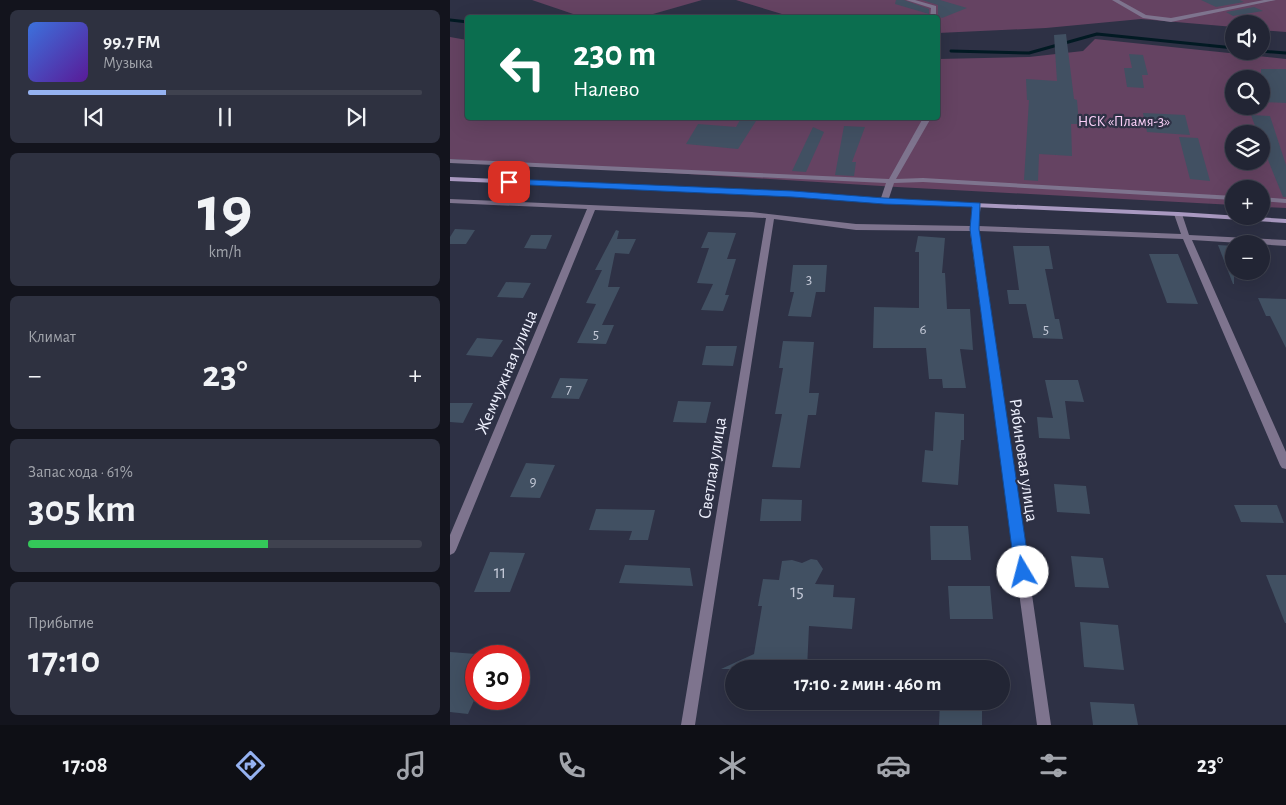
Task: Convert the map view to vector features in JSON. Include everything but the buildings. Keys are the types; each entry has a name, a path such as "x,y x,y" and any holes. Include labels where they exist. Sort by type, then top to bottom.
{"street":[{"path":"909,0 934,8 933,15"},
{"path":"1116,0 1145,17 1171,20 1273,0"},
{"path":"884,201 891,181 926,120"},
{"path":"450,161 891,181 942,181 1225,197"},
{"path":"450,179 793,194 884,201 1178,214 1286,221"},
{"path":"1270,200 1286,201"},
{"path":"450,201 752,214 770,218 856,227 974,229 1186,237 1286,243"},
{"name":"Рябиновая улица","path":"977,205 974,229 1044,725"},
{"name":"Жемчужная улица","path":"450,550 592,207"},
{"path":"1178,214 1186,237 1286,465"},
{"name":"Светлая улица","path":"688,725 770,218"}],"green space":[{"path":"532,0 702,0 650,15 576,15"},
{"path":"736,0 1286,0 1286,32 1270,31 1270,15 1225,15 1225,26 1141,19 1046,28 940,33 940,15 785,15"},
{"name":"НСК «Пламя-3»","path":"450,37 465,40 465,120 940,120 940,59 1029,57 1083,51 1095,39 1225,53 1225,60 1270,60 1270,57 1286,59 1286,208 1270,207 1270,180 1225,180 1225,205 897,187 450,159"}],"waterway":[{"path":"450,20 465,22"},
{"path":"951,51 1029,53 1097,34 1225,47"},
{"path":"1270,52 1286,53"}],"route":[{"path":"509,182 793,194 884,201 977,205 974,229 1023,572"}]}
